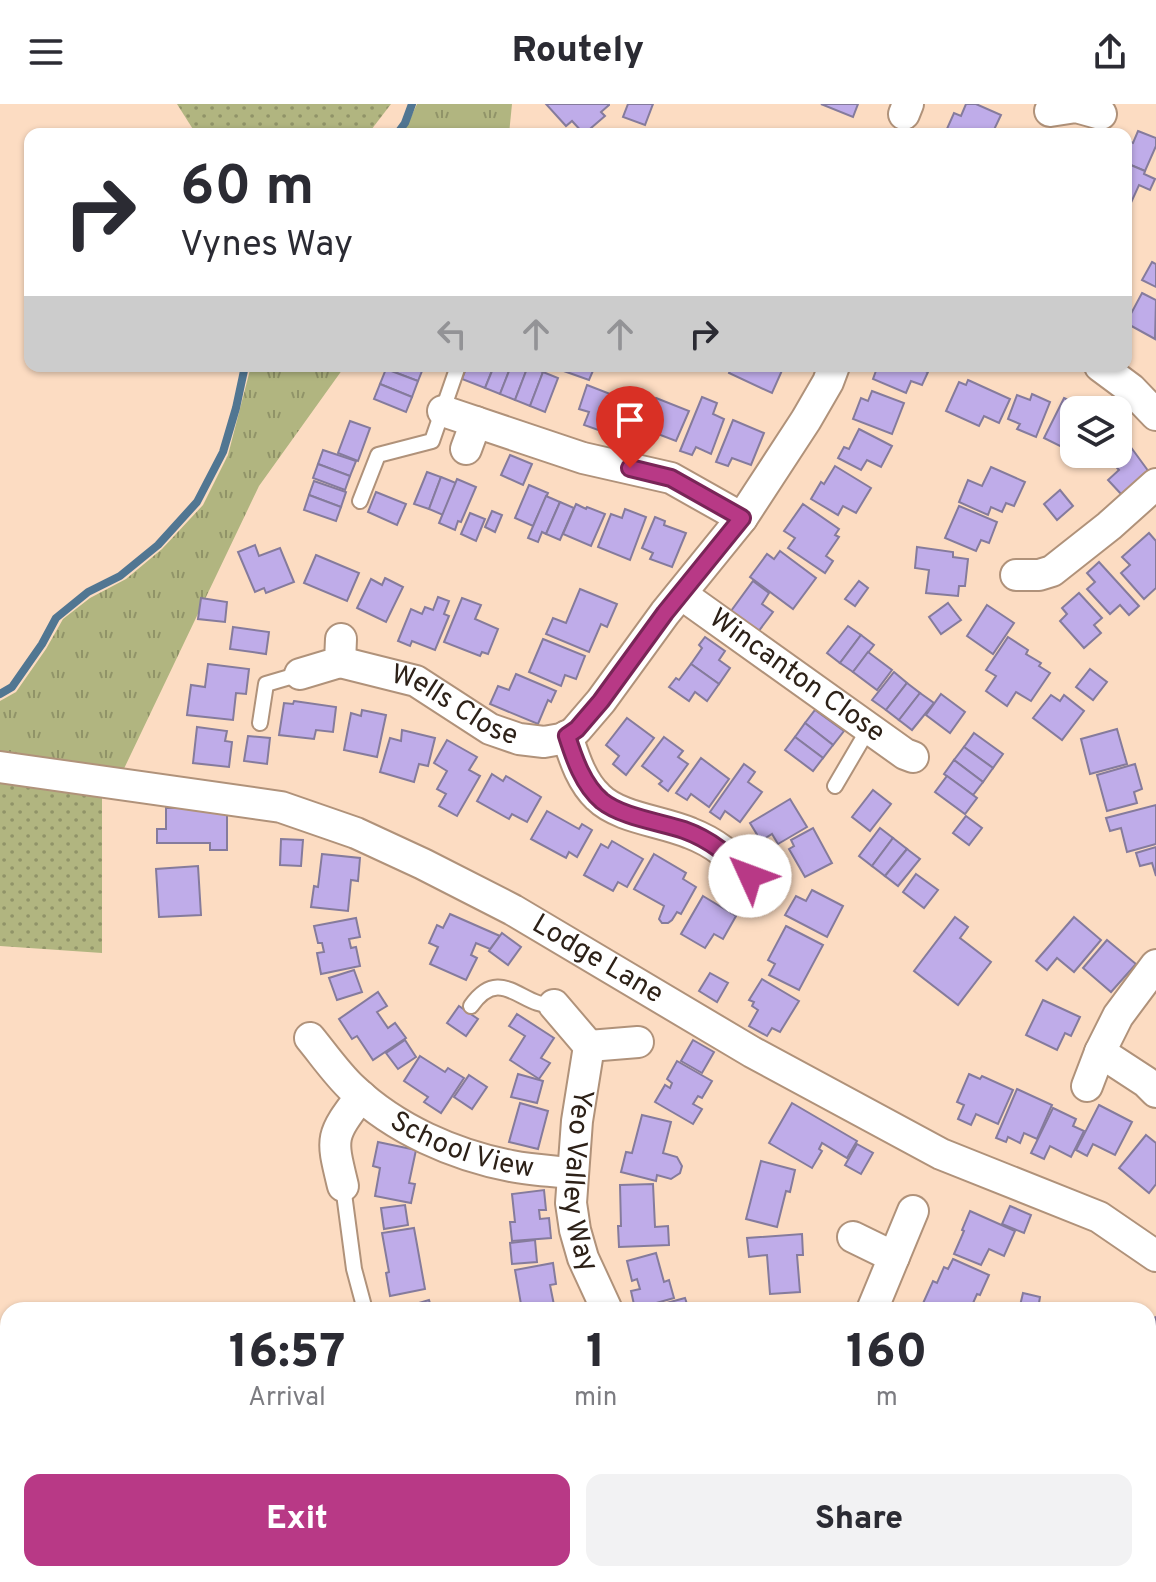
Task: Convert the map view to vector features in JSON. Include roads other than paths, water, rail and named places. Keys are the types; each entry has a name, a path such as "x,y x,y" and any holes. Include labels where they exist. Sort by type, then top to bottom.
{"street":[{"path":"750,876 722,849 700,837 620,810 601,800 585,779 567,736 601,701 665,613 742,518 806,420 832,372"},
{"path":"1108,372 1131,389 1156,415"},
{"path":"443,411 471,436 671,478 742,518"},
{"path":"1035,580 1052,571 1099,534 1156,484"},
{"name":"Wincanton Close","path":"681,594 913,757"},
{"name":"Wells Close","path":"300,674 340,651 416,681 501,734 544,742 567,736"},
{"name":"Lodge Lane","path":"0,767 281,807 356,833 513,910 752,1052 941,1154 1099,1217 1156,1256"},
{"path":"1087,1086 1118,1016 1156,965"},
{"name":"Yeo Valley Way","path":"554,1005 589,1046 577,1121 571,1203 575,1230 587,1268 603,1302"},
{"name":"School View","path":"310,1038 361,1096 408,1129 451,1149 512,1166 572,1173"},
{"name":"Yeo Valley Way","path":"589,1046 638,1042"},
{"path":"1100,1052 1156,1092"},
{"name":"School View","path":"343,1186 334,1140 342,1120 361,1096"},
{"path":"875,1302 913,1211"},
{"path":"853,1237 894,1257"}],"lane":[{"path":"360,501 378,455 432,441 456,372"},
{"path":"260,723 266,684 300,674"},
{"path":"835,786 869,728"},
{"name":"Yeo Valley Way","path":"471,1006 479,996 499,988 511,990 546,1006 554,1005"},
{"name":"School View","path":"343,1186 354,1269 363,1302"}],"waterway":[{"path":"401,128 412,104"},
{"path":"0,694 12,687 56,618 88,592 120,576 158,545 197,502 223,452 244,372"}]}
